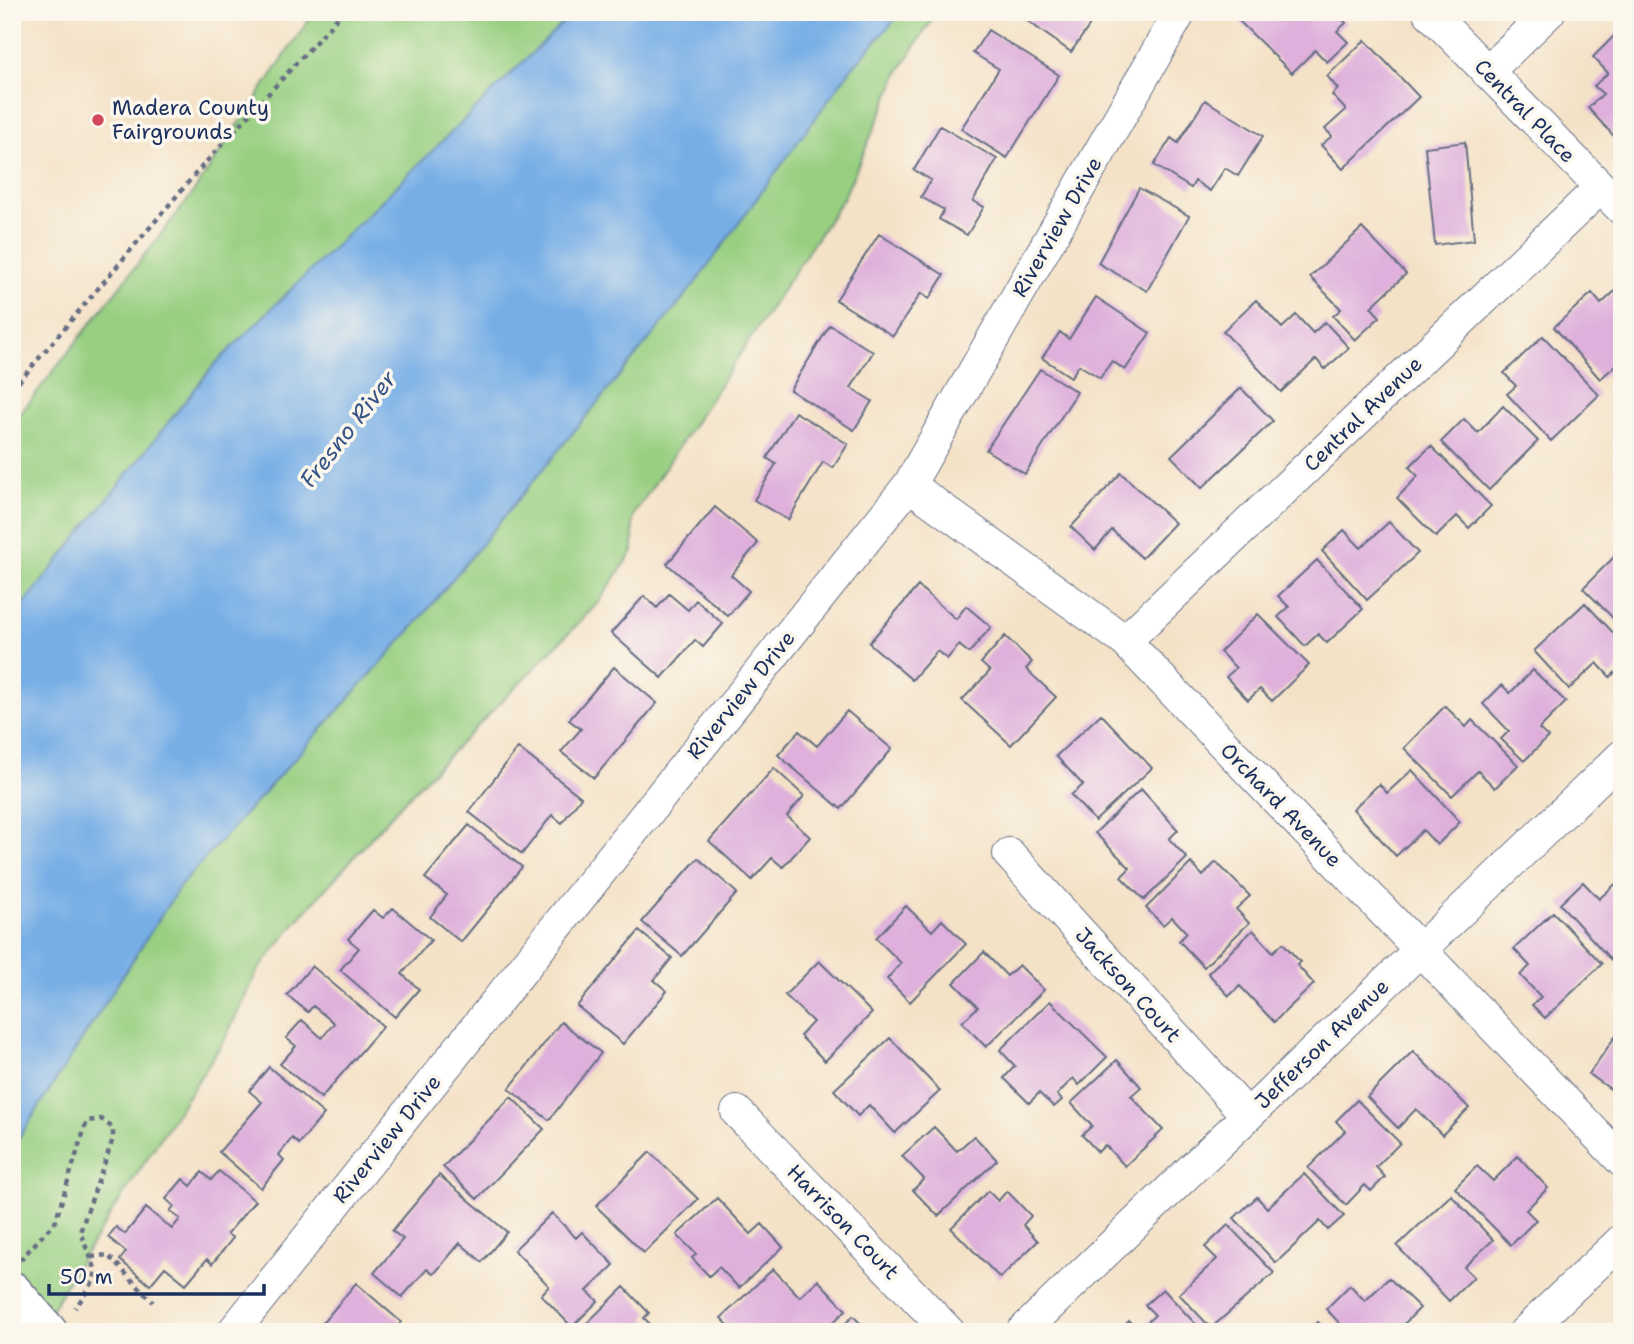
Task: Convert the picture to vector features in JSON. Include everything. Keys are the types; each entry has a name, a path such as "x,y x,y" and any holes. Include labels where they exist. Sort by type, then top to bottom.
{"street":[{"name":"Riverview Drive","path":"233,1332 909,485 1180,12"},
{"name":"Central Place","path":"1429,12 1611,198"},
{"path":"1487,72 1549,12"},
{"name":"Central Avenue","path":"1125,641 1611,198"},
{"name":"Orchard Avenue","path":"909,485 1125,641 1622,1161"},
{"name":"Jefferson Avenue","path":"1021,1332 1622,756"},
{"name":"Jackson Court","path":"1009,854 1247,1115"},
{"name":"Harrison Court","path":"737,1112 948,1332"},
{"path":"1525,1332 1622,1240"}],"path":[{"path":"12,390 197,172 343,12"},
{"path":"12,1268 55,1222 87,1121 101,1119 113,1128 113,1139 80,1232 97,1267 96,1281 41,1310"},
{"path":"91,1257 108,1255 153,1302"}],"green space":[{"path":"314,12 937,12 900,70 844,197 633,516 633,551 599,602 402,803 296,922 257,972 225,1039 70,1277 39,1332 12,1332 12,424 190,197"}],"water":[{"name":"Fresno River","path":"574,12 902,12 851,69 694,285 416,624 180,886 12,1149 12,619 214,365"}],"building":[{"path":"1015,12 1072,12 1090,25 1071,52"},
{"path":"1246,12 1304,12 1307,15 1310,12 1336,12 1346,23 1337,31 1348,42 1327,62 1315,50 1292,73 1238,20"},
{"path":"988,30 1059,75 1007,158 961,129 999,69 973,53"},
{"path":"1616,34 1622,40 1622,145 1588,108 1603,94 1594,86 1608,73 1593,57"},
{"path":"1365,40 1419,97 1343,169 1321,145 1332,136 1325,129 1346,110 1332,95 1338,89 1327,76"},
{"path":"1205,100 1263,136 1238,176 1225,168 1210,191 1195,181 1191,188 1154,165 1171,138 1178,143"},
{"path":"940,126 997,159 973,201 984,207 967,235 939,219 944,210 921,197 931,180 914,170"},
{"path":"1465,142 1474,240 1435,245 1425,147"},
{"path":"1139,188 1189,216 1147,291 1098,263"},
{"path":"1362,228 1406,274 1371,307 1380,317 1355,340 1333,316 1341,309 1310,277"},
{"path":"879,234 944,275 929,299 921,293 893,336 836,300"},
{"path":"1615,291 1622,299 1622,360 1600,379 1554,327 1592,293 1601,304"},
{"path":"1096,297 1150,333 1125,370 1112,361 1100,378 1079,365 1071,377 1042,358 1060,332 1069,339"},
{"path":"1256,300 1282,328 1296,315 1313,333 1325,322 1349,348 1325,369 1316,359 1281,392 1223,331"},
{"path":"830,325 873,352 851,388 872,401 854,430 790,390"},
{"path":"1543,336 1599,395 1551,441 1507,394 1516,386 1504,373"},
{"path":"1040,369 1077,392 1025,474 986,450"},
{"path":"1241,388 1273,421 1202,488 1171,456"},
{"path":"1503,406 1538,441 1489,490 1441,442 1464,419 1478,433"},
{"path":"795,412 848,444 833,468 823,462 788,520 754,500 776,464 767,458"},
{"path":"1431,446 1491,506 1469,528 1457,516 1436,537 1397,498 1418,476 1409,467"},
{"path":"1121,473 1175,523 1142,558 1112,530 1095,550 1071,527"},
{"path":"715,507 758,543 731,575 749,591 728,616 667,564"},
{"path":"1389,522 1418,553 1367,600 1322,551 1344,530 1361,548"},
{"path":"1622,549 1622,627 1583,588"},
{"path":"1317,560 1363,609 1327,643 1318,634 1305,646 1278,617 1289,607 1278,596"},
{"path":"918,586 956,619 966,606 991,627 969,653 959,645 947,659 937,651 912,680 869,643"},
{"path":"669,594 688,610 696,600 723,624 703,647 695,640 662,678 611,633 644,596 657,608"},
{"path":"1585,603 1622,642 1622,666 1610,677 1597,663 1569,689 1534,651"},
{"path":"1258,614 1309,665 1272,701 1260,689 1248,700 1226,677 1236,668 1220,652"},
{"path":"1005,636 1032,662 1026,669 1056,697 1011,745 962,700 990,671 981,663"},
{"path":"614,667 657,703 594,778 561,752 581,729 569,720"},
{"path":"1533,670 1566,702 1539,729 1548,737 1524,761 1501,739 1509,731 1483,704 1502,685 1510,693"},
{"path":"1445,706 1466,727 1472,720 1518,765 1495,788 1478,771 1452,796 1404,748"},
{"path":"847,711 892,749 841,809 778,755 799,731 817,746"},
{"path":"1101,714 1152,768 1095,821 1071,795 1083,785 1056,756"},
{"path":"518,748 581,797 562,823 552,815 522,854 469,812"},
{"path":"774,768 804,796 787,816 810,837 783,867 772,858 752,880 709,841"},
{"path":"1412,770 1460,822 1437,845 1423,830 1396,856 1353,809 1379,784 1387,793"},
{"path":"1141,789 1178,830 1169,839 1187,858 1144,900 1121,877 1130,868 1095,833"},
{"path":"469,825 522,867 461,942 430,917 447,895 425,878"},
{"path":"698,858 737,893 682,956 642,922"},
{"path":"1216,862 1250,896 1236,909 1249,923 1204,967 1179,941 1187,933 1172,917 1163,925 1146,908 1191,863 1203,876"},
{"path":"1622,878 1622,950 1611,960 1560,904 1583,882 1599,899"},
{"path":"906,906 932,931 942,920 966,944 910,1002 887,979 901,963 876,938"},
{"path":"393,908 431,940 402,974 419,989 395,1017 340,970 359,948 348,939 373,910 383,918"},
{"path":"1553,912 1602,964 1545,1018 1532,1005 1541,997 1520,975 1530,966 1514,949"},
{"path":"1253,930 1273,952 1283,943 1300,962 1297,965 1314,984 1274,1022 1240,986 1229,996 1208,973"},
{"path":"639,931 672,958 654,980 667,991 623,1044 577,1006"},
{"path":"984,952 1007,976 1019,965 1044,990 986,1047 962,1022 978,1007 954,983"},
{"path":"819,961 872,1013 825,1061 800,1036 813,1022 785,995"},
{"path":"312,966 383,1026 321,1098 280,1064 296,1046 286,1038 302,1020 322,1038 334,1023 313,1006 308,1012 287,995"},
{"path":"1050,1001 1107,1057 1079,1085 1073,1078 1057,1095 1062,1100 1054,1107 1039,1093 1029,1103 1004,1078 1015,1066 1000,1050"},
{"path":"561,1022 601,1053 549,1120 509,1089"},
{"path":"1622,1027 1622,1097 1589,1074"},
{"path":"890,1038 940,1091 895,1133 869,1105 858,1116 834,1090"},
{"path":"1413,1051 1469,1108 1442,1135 1416,1109 1398,1128 1367,1097"},
{"path":"1117,1060 1141,1087 1131,1096 1163,1130 1125,1166 1105,1145 1098,1152 1082,1135 1092,1126 1071,1103"},
{"path":"269,1067 324,1114 299,1144 292,1138 279,1155 284,1160 261,1188 219,1152 262,1102 249,1091"},
{"path":"511,1097 544,1129 477,1199 443,1167"},
{"path":"1357,1100 1400,1143 1376,1167 1385,1177 1371,1191 1365,1185 1346,1205 1308,1168 1345,1131 1336,1121"},
{"path":"934,1127 957,1151 974,1136 997,1160 938,1216 913,1190 924,1179 902,1156"},
{"path":"650,1152 698,1199 644,1253 596,1206"},
{"path":"1518,1156 1548,1188 1526,1210 1536,1220 1511,1245 1455,1188 1477,1166 1493,1181"},
{"path":"219,1171 255,1201 227,1234 233,1238 212,1264 207,1259 186,1284 165,1267 150,1285 120,1260 126,1252 108,1237 116,1227 125,1234 146,1208 172,1229 180,1219 170,1211 174,1206 166,1199 183,1179 191,1186 202,1172 211,1180"},
{"path":"1304,1174 1344,1216 1328,1230 1320,1221 1276,1263 1234,1218 1257,1197 1267,1208"},
{"path":"439,1175 507,1232 482,1262 460,1243 434,1274 427,1269 402,1297 374,1273 403,1239 392,1231"},
{"path":"988,1191 998,1201 1007,1191 1031,1216 1023,1225 1038,1241 1000,1278 951,1228"},
{"path":"1451,1195 1493,1240 1464,1267 1474,1277 1449,1301 1397,1246"},
{"path":"717,1198 751,1234 762,1224 783,1247 739,1288 719,1267 709,1276 692,1258 696,1254 677,1235"},
{"path":"552,1213 576,1238 582,1232 614,1265 587,1291 598,1301 572,1327 541,1295 549,1286 514,1250"},
{"path":"1228,1225 1274,1273 1211,1328 1179,1294 1217,1259 1205,1247"},
{"path":"773,1269 800,1297 818,1280 846,1310 823,1332 735,1332 721,1318"},
{"path":"1389,1278 1420,1308 1396,1332 1348,1332 1326,1309 1350,1285 1365,1301"},
{"path":"356,1283 401,1322 393,1332 315,1332"},
{"path":"624,1287 649,1313 644,1318 658,1332 594,1332 586,1324"},
{"path":"1163,1289 1203,1332 1118,1332 1129,1321 1138,1331 1155,1315 1145,1305"},
{"path":"853,1316 869,1332 837,1332"},
{"path":"1318,1322 1328,1332 1308,1332"}],"place":[{"name":"Madera County Fairgrounds","path":"98,120"}]}
